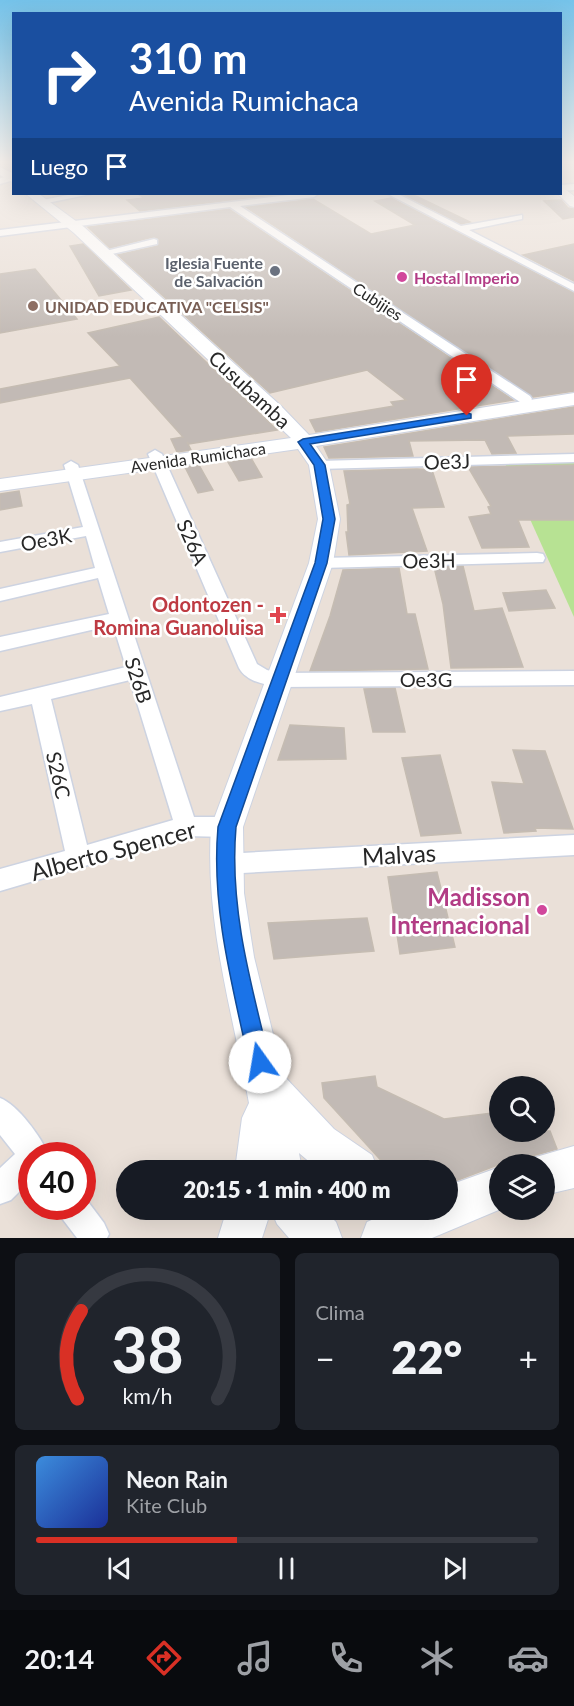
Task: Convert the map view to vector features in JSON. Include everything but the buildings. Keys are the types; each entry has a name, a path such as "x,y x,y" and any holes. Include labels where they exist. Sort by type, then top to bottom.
{"street":[{"name":"Cusubamba","path":"67,221 300,438 319,465 329,519 321,563 227,827 224,864 233,949 265,1084 279,1160"},
{"path":"0,233 97,221"},
{"name":"Cubijies","path":"256,221 525,399"},
{"path":"444,221 574,288"},
{"path":"460,229 500,221"},
{"path":"103,253 154,242"},
{"name":"Avenida Rumichaca","path":"300,438 574,391"},
{"name":"Avenida Rumichaca","path":"0,476 72,470 574,399"},
{"name":"S26A","path":"156,458 249,668 261,676 278,680"},
{"name":"Oe3J","path":"319,465 574,458"},
{"name":"Avenida Rumichaca","path":"0,485 72,470"},
{"name":"S26B","path":"72,470 186,826"},
{"name":"Oe3K","path":"0,548 92,530"},
{"name":"Oe3H","path":"321,563 537,558"},
{"path":"0,594 105,571"},
{"path":"0,644 119,618"},
{"path":"0,704 136,671"},
{"name":"Oe3G","path":"278,680 574,678"},
{"name":"S26C","path":"40,694 78,857"},
{"name":"Alberto Spencer","path":"0,880 186,826 227,827"},
{"name":"Malvas","path":"224,864 574,845"},
{"path":"258,1160 265,1084"},
{"path":"265,1084 300,1127 340,1160"},
{"path":"0,1112 22,1142"},
{"path":"555,1171 574,1167"},
{"path":"0,1190 18,1171"},
{"path":"458,1203 489,1192"},
{"path":"82,1220 93,1234"},
{"path":"240,1238 246,1220"},
{"path":"292,1220 295,1238"},
{"path":"301,1220 320,1238"},
{"path":"383,1238 421,1220"}],"green space":[{"path":"574,458 574,617 503,459"}],"place":[{"name":"Iglesia Fuente de Salvación","path":"275,271"},
{"name":"Hostal Imperio","path":"402,277"},
{"name":"UNIDAD EDUCATIVA \"CELSIS\"","path":"33,306"},
{"name":"Odontozen - Romina Guanoluisa","path":"278,615"},
{"name":"Madisson Internacional","path":"542,910"}],"route":[{"path":"260,1062 233,949 224,864 227,827 321,563 329,519 325,491 319,465 303,442 467,416"}]}
